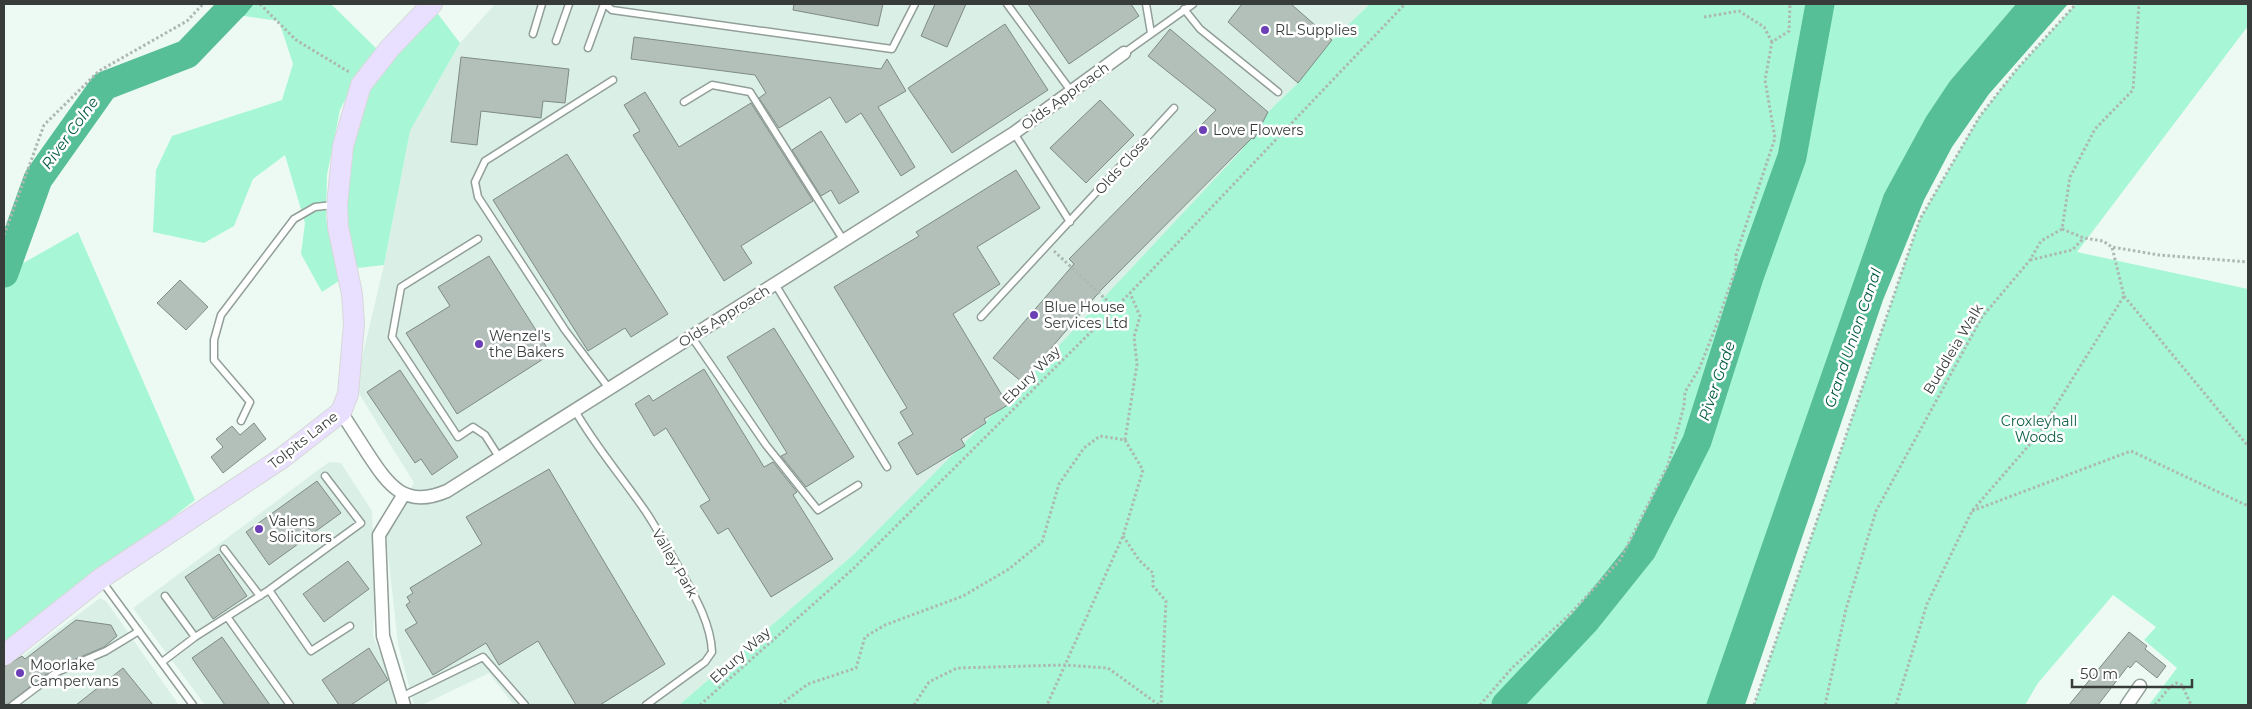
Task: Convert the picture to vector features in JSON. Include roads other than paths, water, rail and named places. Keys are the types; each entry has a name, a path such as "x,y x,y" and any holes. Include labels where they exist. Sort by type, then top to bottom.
{"main road":[{"name":"Tolpits Lane","path":"4,654 100,579 282,458 341,412 348,394 354,324 352,294 338,227 337,205 343,146 361,86 390,48 432,4"}],"street":[{"name":"Olds Approach","path":"404,494 417,498 436,496 1014,133 1124,53"},
{"path":"341,412 382,475 389,484 404,494 379,535 383,636 403,701"},
{"path":"2127,705 2140,686"}],"lane":[{"path":"533,34 542,4"},
{"path":"556,41 568,4"},
{"path":"588,48 605,4 612,10 892,49 915,4"},
{"path":"1008,4 1071,91"},
{"path":"1146,4 1151,33"},
{"path":"1124,53 1193,4"},
{"path":"1184,9 1200,29 1278,92"},
{"path":"608,388 565,330 478,197 475,182 485,160 613,80"},
{"path":"684,102 712,85 750,92 844,241"},
{"name":"Olds Close","path":"981,317 1174,108"},
{"path":"1014,133 1070,222"},
{"path":"241,421 250,402 214,360 214,340 221,315 294,219 315,207 337,205"},
{"path":"478,239 401,287 392,337 458,437 473,427 484,435 499,457"},
{"path":"775,284 887,467"},
{"path":"691,336 766,445 818,510 858,486"},
{"name":"Valley Park","path":"574,409 589,435 646,512 698,604 712,639 712,652 705,662 646,705"},
{"path":"162,662 195,637 228,618 269,590 361,523 325,476"},
{"path":"224,550 260,596"},
{"path":"100,579 193,705"},
{"path":"269,590 311,651 350,626"},
{"path":"165,596 195,637"},
{"path":"228,618 290,705"},
{"path":"13,705 57,672 106,651 139,631"},
{"path":"403,701 483,657 525,705"}],"water":[{"path":"218,4 254,4 244,16 211,11"},
{"name":"Grand Union Canal","path":"2016,4 2068,4 1989,94 1952,147 1924,200 1883,300 1745,705 1706,705 1884,194 1926,117 1950,81"}],"waterway":[{"name":"River Colne","path":"4,273 38,179 104,86 187,54 235,4"},
{"name":"River Gade","path":"1506,705 1586,620 1642,550 1697,441 1749,277 1792,157 1820,4"}],"place":[{"name":"RL Supplies","path":"1265,30"},
{"name":"Love Flowers","path":"1203,130"},
{"name":"Blue House Services Ltd","path":"1034,315"},
{"name":"Wenzel's the Bakers","path":"479,344"},
{"name":"Valens Solicitors","path":"259,529"},
{"name":"Moorlake Campervans","path":"20,673"}],"park label":[{"name":"Croxleyhall Woods","path":"2039,430"}]}
